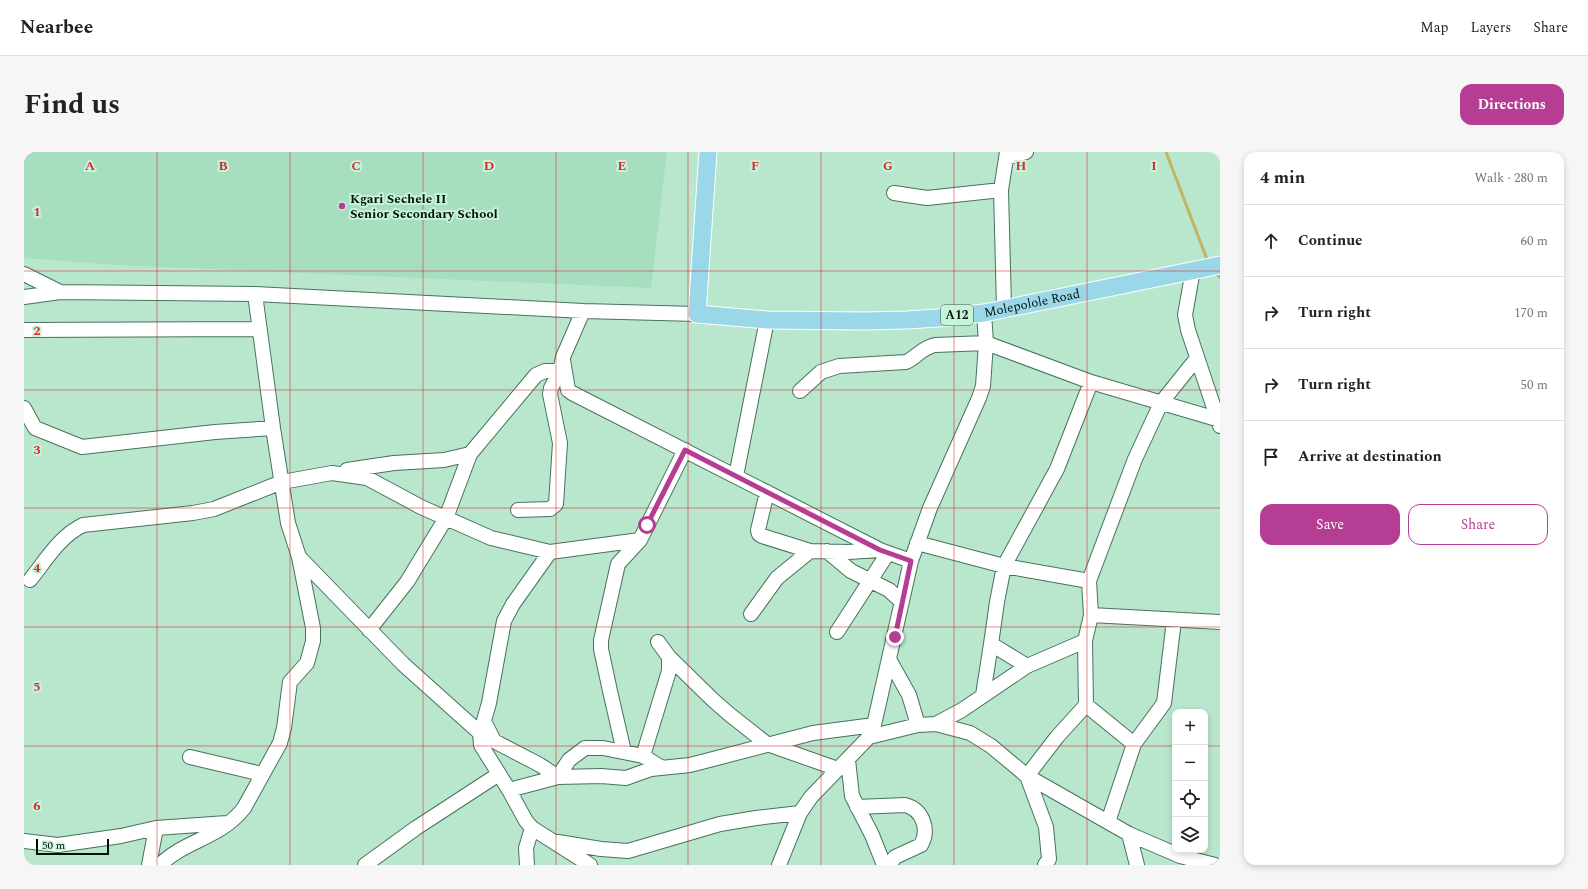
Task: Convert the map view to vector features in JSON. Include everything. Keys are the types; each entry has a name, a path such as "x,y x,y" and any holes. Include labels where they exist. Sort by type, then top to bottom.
{"main road":[{"path":"697,314 708,152"},
{"name":"Molepolole Road","path":"697,314 767,320 907,320 984,312 1216,266"}],"street":[{"path":"1004,308 1002,190 1006,155 1026,152"},
{"path":"894,193 927,198 1002,190"},
{"path":"1193,270 1185,315 1197,358 1220,422"},
{"path":"24,274 60,292"},
{"path":"24,297 60,292 255,294 583,311 697,314"},
{"path":"160,865 176,851 206,838 230,823 244,808 283,735 290,682 307,663 314,641 313,628 299,557 288,523 273,428 255,294"},
{"path":"518,510 550,509 556,504 560,444 550,394 563,357 583,311"},
{"path":"779,865 800,813 815,793 872,731 890,661 911,561 930,508 980,398 986,343 984,312"},
{"path":"736,476 767,320"},
{"path":"24,330 259,329"},
{"path":"800,390 821,372 839,366 906,362 927,347 934,345 986,343 1092,382 1220,422"},
{"path":"563,357 568,390"},
{"path":"1027,776 1057,737 1086,705 1085,641 1091,615 1089,581 1135,459 1161,403 1197,358"},
{"path":"369,630 407,582 446,518 470,454 536,375 545,371 557,376 568,390 884,551 911,561"},
{"path":"983,695 1004,566 1057,468 1092,382"},
{"path":"24,408 35,428 82,446 208,432 273,428"},
{"path":"624,752 601,649 601,640 618,564 640,540 685,450"},
{"path":"30,580 65,537 73,530 84,525 193,513 214,509 282,482 394,463 444,460 470,454"},
{"path":"332,473 367,478 446,518 491,538 550,552 640,540"},
{"path":"767,492 758,527 759,534 810,551 884,551"},
{"path":"917,543 1004,566 1089,581"},
{"path":"751,614 777,578 810,551"},
{"path":"827,551 851,571 889,590 902,602"},
{"path":"837,632 870,581 884,551"},
{"path":"550,552 513,604 504,621 493,681 482,727 481,744 510,790 526,821 532,828 590,865"},
{"path":"299,557 403,664 482,727 494,741 540,765 558,777"},
{"path":"1091,615 1220,622"},
{"path":"1108,822 1134,744 1164,703 1174,620"},
{"path":"936,724 962,710 1026,666 1085,641"},
{"path":"658,642 669,657 729,714 767,744 843,764"},
{"path":"991,644 1026,666"},
{"path":"643,756 669,671 669,657"},
{"path":"890,661 909,695 918,725"},
{"path":"1086,705 1134,744"},
{"path":"962,710 970,733"},
{"path":"510,790 558,777 601,776 626,778 651,769 690,765 824,730 872,731 936,724 970,733 991,746 1027,776 1129,834 1180,856 1215,865"},
{"path":"558,777 569,760 585,748 603,748 643,756 662,768"},
{"path":"190,757 262,774"},
{"path":"843,764 857,807 872,835 891,863 921,844 924,840 926,830 919,812 910,806 857,807"},
{"path":"365,865 416,828 499,774"},
{"path":"1027,776 1046,827 1049,863"},
{"path":"553,841 601,849 628,851 720,824 800,813"},
{"path":"24,841 58,845 121,836 156,828 230,823"},
{"path":"149,865 156,828"},
{"path":"527,865 526,848 532,828"},
{"path":"1129,834 1137,865"},
{"path":"785,851 788,865"}],"shaded area":[{"name":"Kgari Sechele II Senior Secondary School","path":"24,152 667,152 651,288 116,265 24,258"}],"waterway":[{"path":"1166,152 1208,262"},
{"path":"1214,272 1220,277"}],"place":[{"name":"Kgari Sechele II Senior Secondary School","path":"342,206"}],"route":[{"path":"647,525 685,450 852,534 880,550 911,561 895,637"}]}
